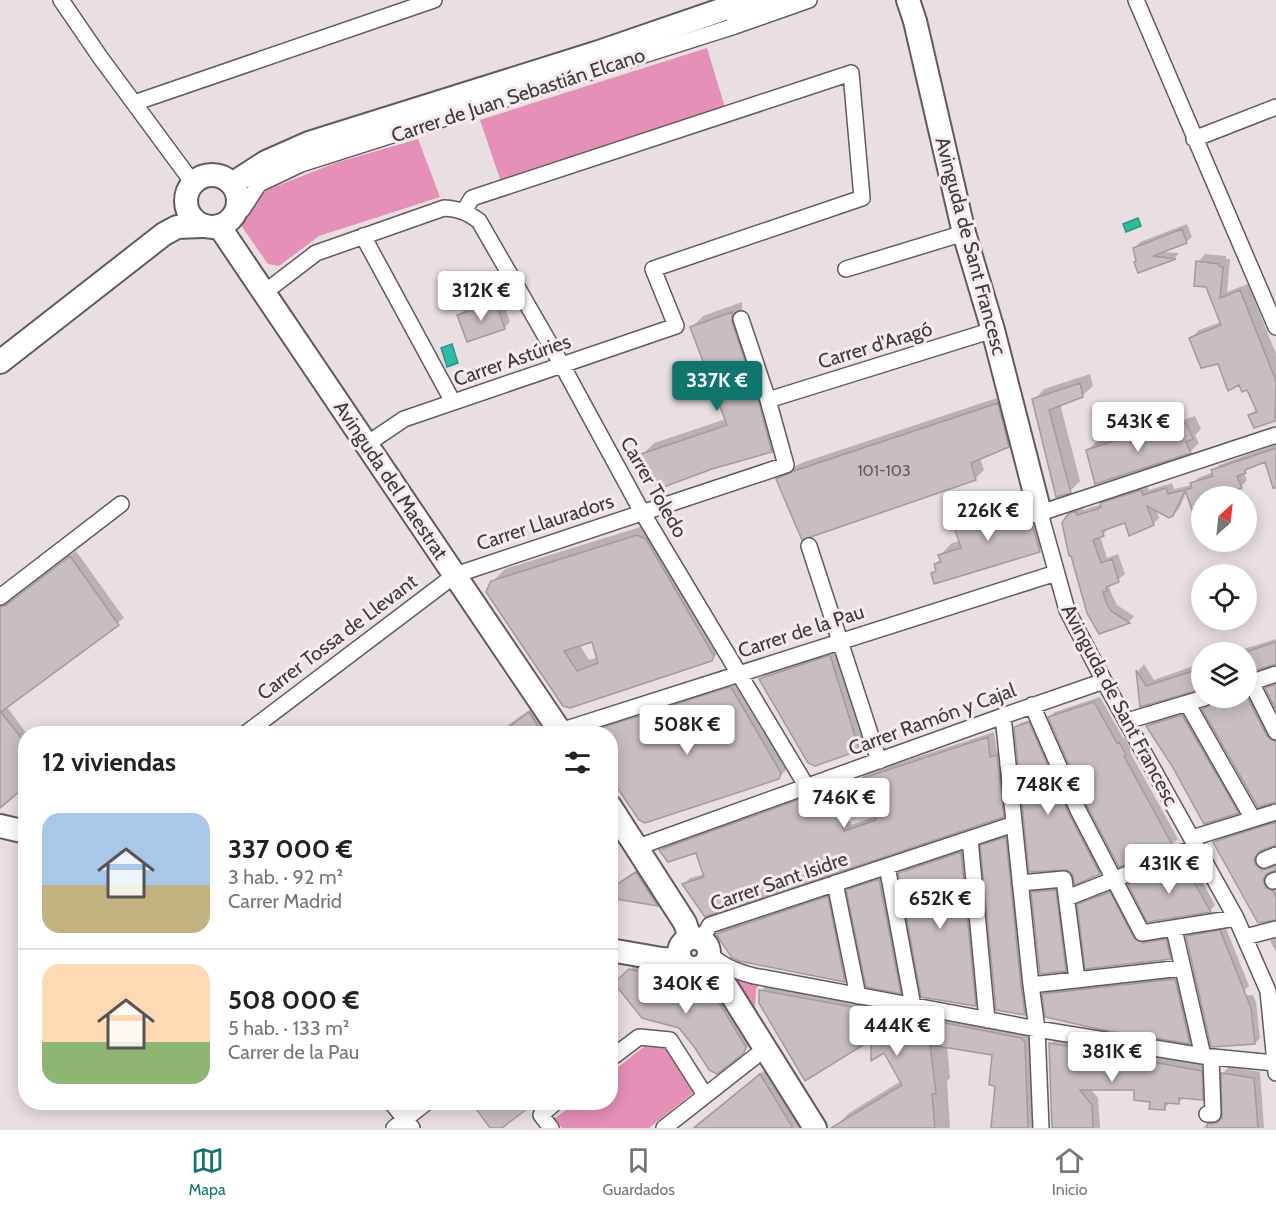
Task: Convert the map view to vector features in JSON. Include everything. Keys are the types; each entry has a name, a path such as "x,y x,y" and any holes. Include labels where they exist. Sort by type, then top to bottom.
{"street":[{"path":"61,0 134,103 190,190 186,207 190,214 211,226"},
{"path":"134,103 434,0"},
{"name":"Carrer de Juan Sebastián Elcano","path":"232,184 266,162 309,143 599,52 750,0"},
{"name":"Carrer de Juan Sebastián Elcano","path":"599,52 753,11 782,0"},
{"name":"Carrer de Juan Sebastián Elcano","path":"242,210 259,184 301,164 735,26 809,0"},
{"path":"1136,0 1276,327"},
{"name":"Avinguda de Sant Francesc","path":"912,7 964,233 993,330 1067,610 1236,918 1272,990 1275,1067"},
{"name":"Carrer Astúries","path":"367,444 404,419 676,326 653,269 862,198 851,73 472,198 464,211"},
{"path":"1194,139 1276,107"},
{"path":"0,362 164,234 177,227 227,223 237,209 238,200 232,184 217,176 209,175 190,190 164,234"},
{"path":"265,292 316,253 444,208 464,211"},
{"name":"Carrer Toledo","path":"464,211 479,221 562,365 642,512 807,786"},
{"name":"Avinguda del Maestrat","path":"211,226 265,292 557,726"},
{"path":"846,269 964,233"},
{"path":"363,236 453,402"},
{"path":"741,319 768,400"},
{"name":"Carrer d'Aragó","path":"768,400 993,330"},
{"name":"Carrer Llauradors","path":"455,575 786,465 768,400"},
{"path":"1040,513 1276,435"},
{"path":"0,597 121,504"},
{"path":"809,546 842,640 879,761"},
{"name":"Carrer de la Pau","path":"579,726 1056,573"},
{"name":"Carrer Tossa de Llevant","path":"256,726 455,575"},
{"path":"1257,680 1276,674"},
{"name":"Carrer Ramón y Cajal","path":"638,847 1104,681"},
{"path":"1257,698 1276,732"},
{"path":"1127,721 1191,702"},
{"path":"1187,703 1253,819"},
{"path":"1032,705 1078,810 1142,933 1236,918"},
{"path":"1003,716 1037,1029 1041,1128"},
{"path":"1066,898 1113,880 1194,842 1276,812"},
{"path":"618,818 815,1128"},
{"name":"Carrer Sant Isidre","path":"701,948 710,925 1014,824"},
{"path":"0,826 18,830"},
{"path":"970,838 987,1020"},
{"path":"887,866 913,1006"},
{"path":"1020,883 1064,879 1077,980"},
{"path":"835,884 858,996"},
{"path":"1174,929 1182,968 1207,1057 1213,1114 1207,1114"},
{"path":"1245,937 1276,929"},
{"path":"618,955 672,961 681,960 681,947 701,948 738,972 1037,1029 1275,1067"},
{"path":"1031,985 1182,968"},
{"path":"618,1053 639,1037 670,1040 705,1095"},
{"path":"664,1128 765,1048"},
{"path":"395,1110 403,1125 419,1110"},
{"path":"547,1110 541,1115 551,1128"}],"shaded area":[{"path":"707,48 727,114 503,188 480,120"},
{"path":"418,139 440,197 319,236 279,266 268,264 238,221 242,210 267,190 335,163"},
{"path":"1138,218 1141,226 1126,232 1123,224"},
{"path":"452,344 458,363 447,367 441,348"},
{"path":"731,976 759,985 756,989 755,1007 753,1007"},
{"path":"646,1045 666,1049 693,1093 649,1128 562,1128 554,1119 566,1110 618,1110 618,1067"}],"building":[{"path":"1182,229 1187,243 1153,256 1176,259 1138,273 1133,248"},
{"path":"1196,261 1219,264 1223,267 1220,298 1240,290 1276,381 1275,421 1254,428 1248,415 1257,412 1247,390 1242,392 1239,385 1228,391 1218,364 1201,368 1189,338 1221,325 1206,287 1194,286"},
{"path":"496,302 505,329 467,342 457,315"},
{"path":"732,312 732,322 759,403 772,452 712,469 658,489 641,454 727,425 690,327"},
{"path":"1080,383 1083,397 1049,410 1071,493 1056,497 1032,399"},
{"path":"998,403 1009,447 971,463 976,480 802,540 776,479"},
{"path":"1186,423 1193,439 1186,442 1191,453 1095,484 1086,450 1129,436 1131,443"},
{"path":"1276,448 1276,488 1273,488 1265,462 1237,476 1241,486 1191,486 1190,483 1213,476 1211,470"},
{"path":"1166,488 1168,494 1191,488 1191,507 1185,490 1173,516 1169,518 1147,506 1154,525 1129,536 1125,523 1102,531 1104,536 1093,540 1101,563 1112,559 1119,582 1106,587 1107,591 1103,592 1106,602 1111,611 1130,623 1099,634 1087,613 1071,556 1069,556 1062,523 1068,514 1076,511 1077,515 1098,509 1101,507 1100,503 1141,490 1143,495"},
{"path":"1014,502 1016,510 1025,508 1040,552 934,584 931,573 936,571 934,564 941,562 938,555 961,548 952,521"},
{"path":"637,535 646,539 714,656 712,661 570,708 563,706 486,592 491,581","holes":["592,642 598,663 577,671 564,651"]},
{"path":"70,556 119,625 1,712 18,734 18,793 0,808 0,607 6,605"},
{"path":"1276,642 1276,664 1257,670 1257,648"},
{"path":"830,655 859,749 815,766 808,763 759,679"},
{"path":"1136,670 1146,686 1191,672 1191,692 1140,707"},
{"path":"1276,684 1276,710 1265,688"},
{"path":"729,687 781,773 779,779 645,823 639,820 618,789 618,726 607,726"},
{"path":"1094,702 1117,743 1119,742 1126,755 1125,758 1173,846 1119,867 1087,806 1048,717"},
{"path":"1253,708 1267,736 1276,742 1276,802 1258,807 1202,709"},
{"path":"529,712 538,726 511,726"},
{"path":"1182,715 1239,813 1204,824 1172,766 1146,726"},
{"path":"1029,722 1069,814 1100,874 1075,885 1072,874 1067,870 1029,872 1014,727"},
{"path":"988,737 990,757 997,755 1004,817 705,917 682,884 704,877 696,853 668,862 659,850 831,788 844,831 862,825 876,820 870,798 863,800 857,780"},
{"path":"1276,822 1276,845 1260,851 1254,859 1255,864 1262,870 1276,866 1276,870 1266,874 1263,880 1266,888 1273,891 1276,898 1276,920 1258,923 1213,842"},
{"path":"1006,837 1025,1015 996,1010 980,845"},
{"path":"961,852 976,1006 921,997 898,873"},
{"path":"1183,863 1211,912 1147,922 1128,884"},
{"path":"636,872 658,906 618,899 618,884"},
{"path":"879,879 901,994 866,987 846,890"},
{"path":"1056,890 1066,971 1040,974 1031,892"},
{"path":"1110,892 1134,938 1143,943 1166,939 1171,959 1085,969 1077,904"},
{"path":"828,896 845,982 739,961 732,958 716,934"},
{"path":"1220,930 1251,1008 1255,1044 1211,1047 1186,936"},
{"path":"629,969 712,991 746,1047 744,1053 717,1074 709,1070 679,1028 642,1018 618,988 618,979"},
{"path":"1175,979 1190,1044 1098,1029 1045,1017 1042,994"},
{"path":"759,990 874,1011 875,1009 1021,1038 1025,1042 1028,1128 991,1128 995,1086 989,1085 992,1055 930,1045 936,1094 932,1094 935,1128 831,1128 902,1085 884,1053 871,1061 871,1040 805,1081 759,1003"},
{"path":"1049,1043 1202,1071 1203,1100 1179,1098 1179,1104 1165,1103 1165,1110 1149,1109 1150,1102 1134,1100 1134,1090 1080,1090 1092,1105 1093,1128 1052,1128"},
{"path":"1221,1073 1254,1078 1258,1128 1207,1128 1207,1124 1217,1123 1222,1118"},
{"path":"760,1074 793,1128 694,1128"},
{"path":"477,1110 526,1110 502,1128 490,1128"}]}
